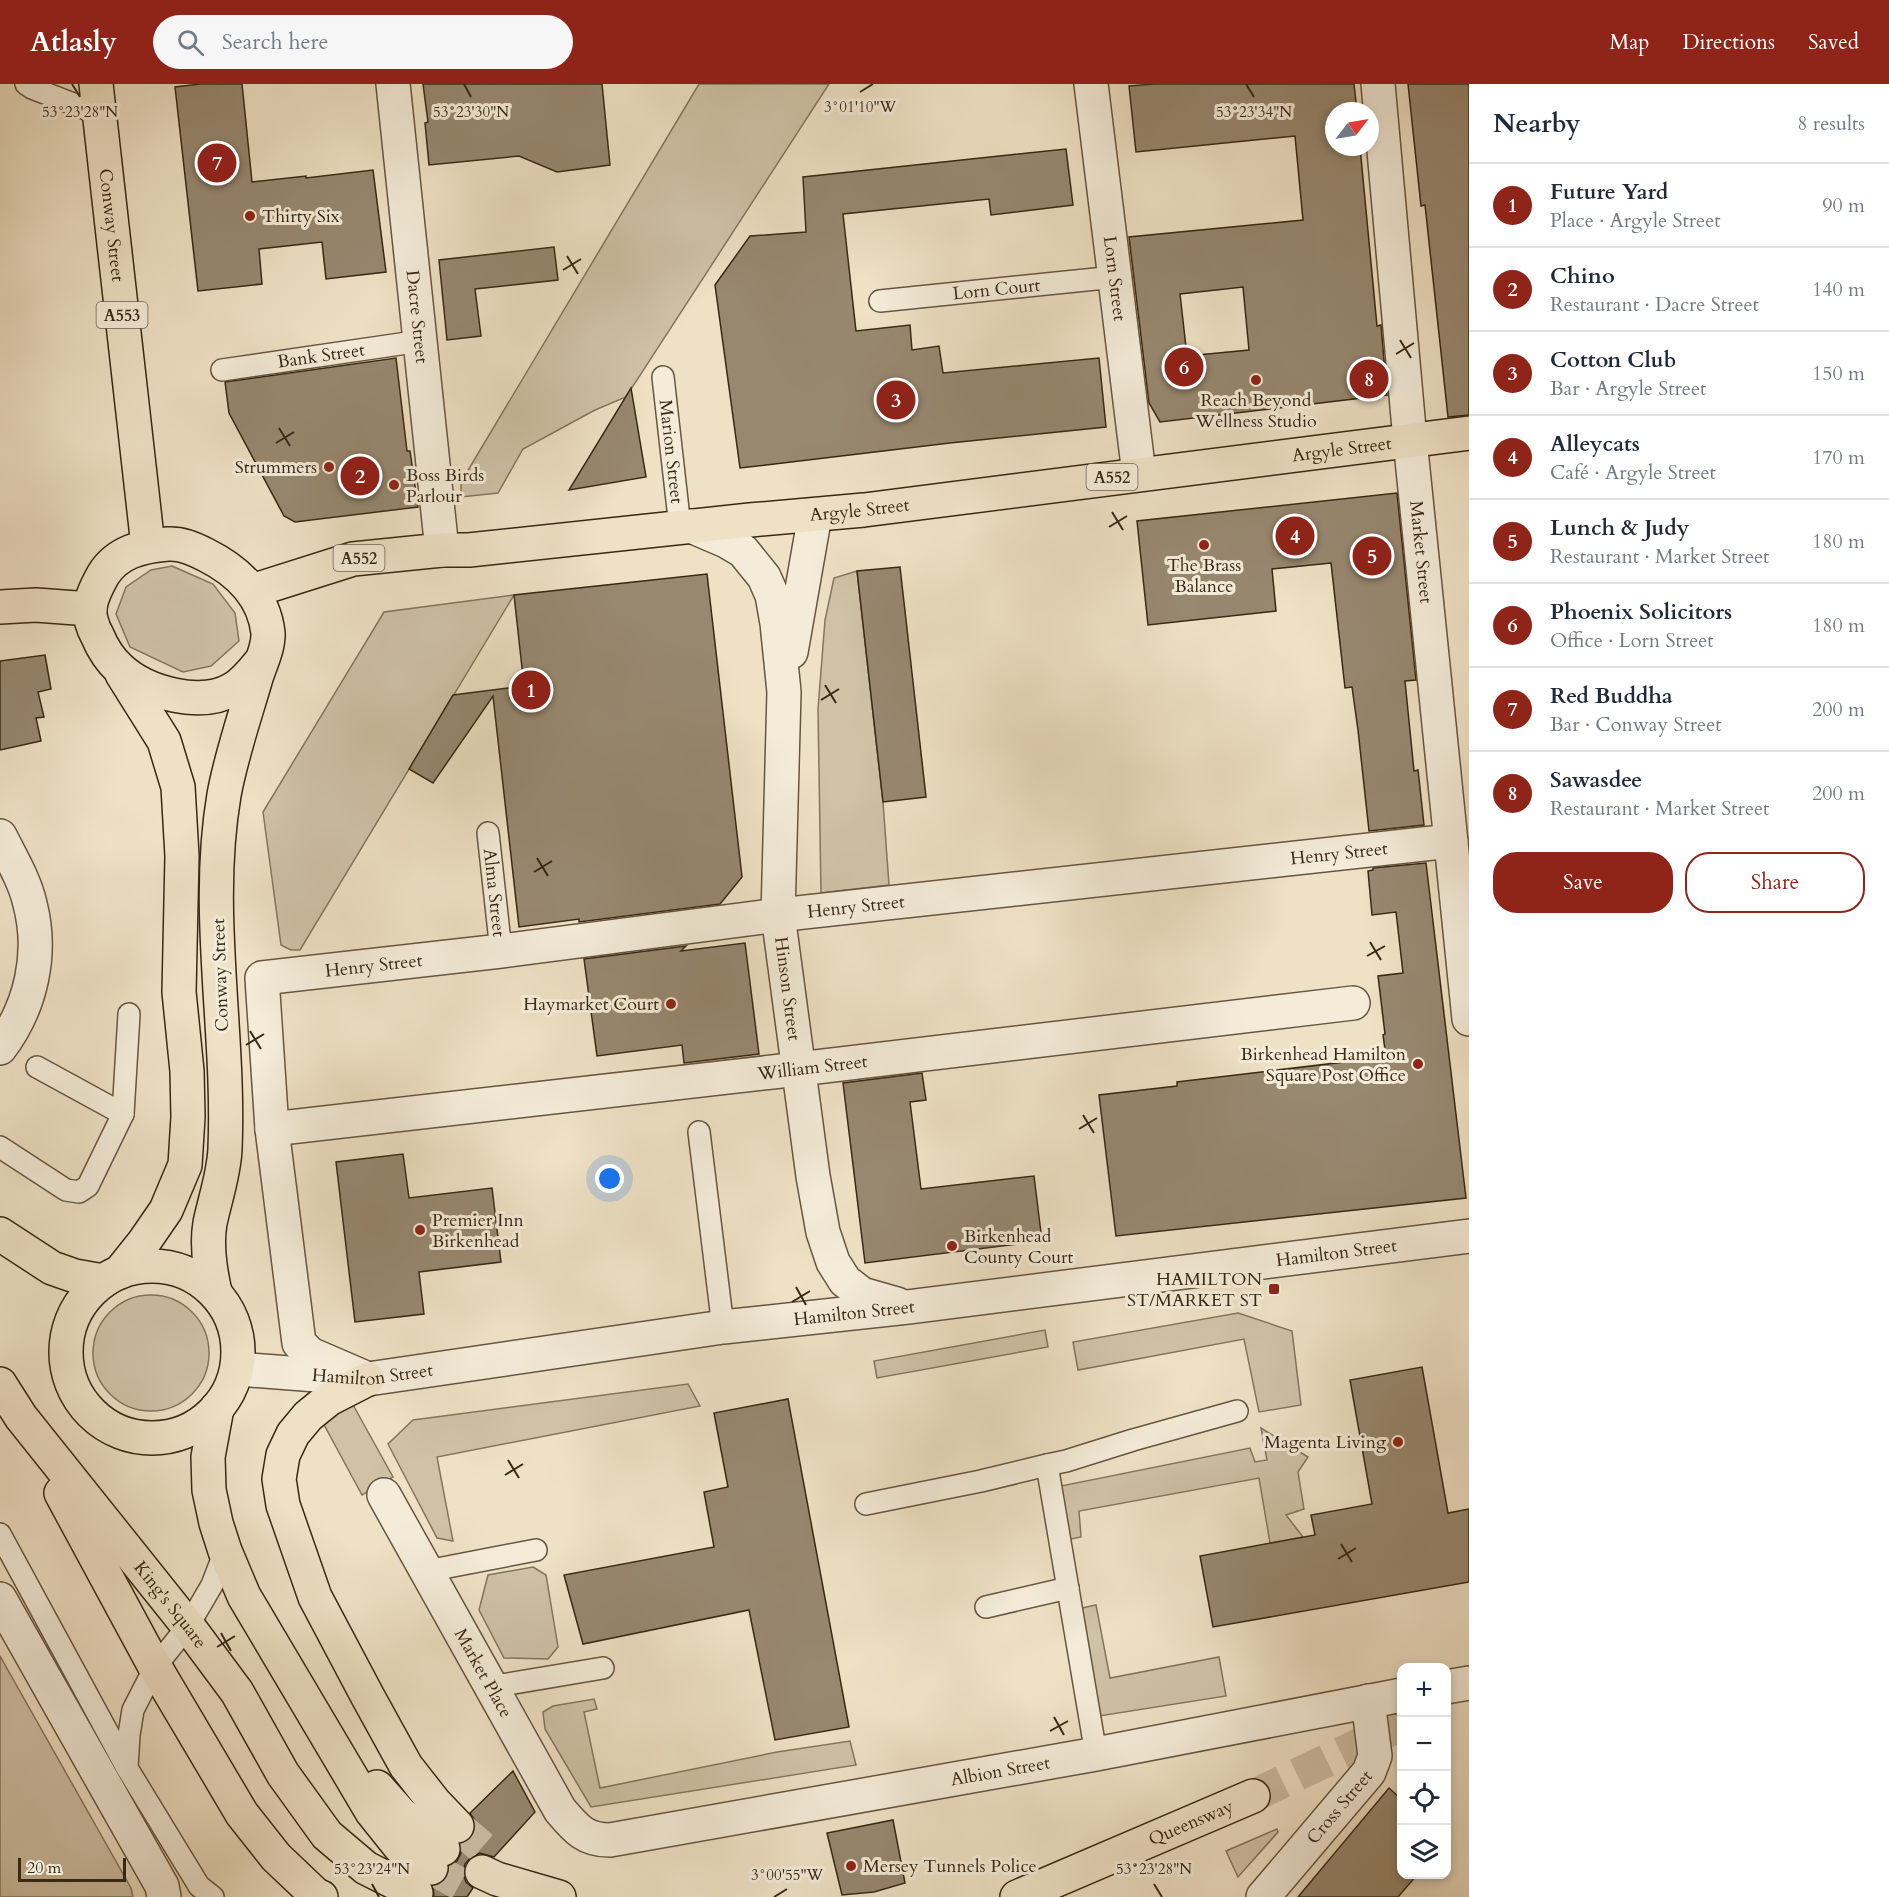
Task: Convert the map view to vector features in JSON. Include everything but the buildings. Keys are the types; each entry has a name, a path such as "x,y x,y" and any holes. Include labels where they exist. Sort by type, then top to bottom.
{"main road":[{"name":"Conway Street","path":"97,99 148,546"},
{"name":"Argyle Street","path":"252,591 353,559 542,543 686,526 814,515 1469,433"},
{"path":"173,544 197,550 236,573 252,591 264,613 268,636 262,660 249,676 232,690 208,698 190,698 147,687 119,669 102,646 93,629 90,609 104,573 122,555 148,546 173,544"},
{"path":"0,607 36,605 90,609"},
{"name":"Conway Street","path":"214,1292 208,1247 210,1225 225,1152 217,864 224,795 241,727 262,660"},
{"name":"Conway Street","path":"112,1276 144,1242 166,1209 185,1165 188,1117 187,1071 179,992 182,856 178,787 164,741 119,669"},
{"path":"0,1234 52,1268 75,1276 112,1276 143,1266 168,1267 191,1275 214,1292 231,1317 238,1342 238,1369 231,1388 217,1408 197,1425 177,1435 151,1438 128,1434 102,1422 83,1403 70,1379 66,1357 69,1330 75,1312 87,1295 112,1276"},
{"path":"368,1379 329,1399 308,1416 293,1434 283,1455 279,1479 284,1505 315,1597 406,1766 435,1803 437,1859"},
{"name":"King's Square","path":"0,1384 21,1417 188,1626 237,1692 283,1774 327,1835 366,1868 437,1859"},
{"path":"217,1408 208,1457 209,1490 225,1551 244,1596 301,1692 358,1765 437,1859"},
{"path":"21,1417 155,1667 242,1814 276,1857 316,1895 321,1897"},
{"name":"Queensway","path":"1017,1895 1253,1796"},
{"path":"483,1879 551,1894"}],"street":[{"name":"Dacre Street","path":"393,84 421,341 456,550"},
{"name":"Lorn Street","path":"1091,84 1139,474"},
{"name":"Market Street","path":"1378,84 1410,440 1469,1019"},
{"name":"Hinson Street","path":"784,692 814,515"},
{"name":"Hinson Street","path":"686,526 726,541 743,551 764,577 772,595 784,692 778,915 823,1232 833,1262 845,1281 862,1294 908,1307"},
{"path":"0,837 14,862 30,903 36,948 30,992 13,1031 0,1048"},
{"name":"Henry Street","path":"272,1129 262,978 501,951 778,915 1451,842"},
{"name":"William Street","path":"272,1129 1353,1003"},
{"path":"272,1129 299,1343 310,1354 368,1379"},
{"name":"Hamilton Street","path":"238,1369 368,1379 723,1327 908,1307 1469,1236"},
{"name":"Market Place","path":"384,1495 560,1810 582,1834 596,1840"},
{"path":"0,1599 162,1886 164,1897"},
{"path":"1451,1686 1469,1683"},
{"name":"Albion Street","path":"596,1840 610,1840 1096,1754 1397,1696"},
{"name":"Cross Street","path":"1263,1897 1368,1772 1375,1756 1368,1701"}],"lane":[{"path":"30,85 97,99"},
{"name":"Lorn Court","path":"880,301 1114,277"},
{"name":"Bank Street","path":"222,370 421,341"},
{"name":"Marion Street","path":"663,377 686,526"},
{"name":"Alma Street","path":"488,833 501,951"},
{"path":"0,1147 66,1190 79,1192 88,1186 123,1114 129,1014"},
{"path":"37,1067 123,1114"},
{"path":"699,1132 723,1327"},
{"path":"866,1504 1066,1461 1237,1411"},
{"path":"1047,1465 1096,1754"},
{"path":"0,1534 127,1768 199,1886 213,1897"},
{"path":"427,1571 536,1550"},
{"path":"127,1768 133,1710 155,1667 188,1626 212,1585 225,1551"},
{"path":"986,1607 1068,1588"},
{"path":"490,1687 603,1668"}],"shaded area":[{"path":"699,84 829,84 626,397 595,410 523,449 498,493 461,497 461,482"},
{"path":"172,566 213,584 235,613 239,641 211,666 183,672 130,647 116,614 126,587 151,570"},
{"path":"857,571 883,802 889,885 821,893 818,709 825,620 834,578"},
{"path":"514,595 300,950 291,950 281,945 263,812 384,612"},
{"path":"151,1295 173,1299 192,1312 205,1331 209,1353 205,1375 192,1394 173,1407 151,1411 129,1407 110,1394 97,1375 93,1353 97,1331 110,1312 129,1299"},
{"path":"1238,1313 1292,1331 1301,1405 1259,1412 1244,1339 1078,1370 1073,1342"},
{"path":"1045,1330 1048,1347 877,1378 874,1361"},
{"path":"688,1384 700,1406 437,1457 453,1541 437,1538 388,1444 413,1420"},
{"path":"352,1403 393,1477 362,1495 322,1421"},
{"path":"1261,1428 1308,1457 1298,1472 1304,1509 1286,1515 1303,1537 1270,1543 1259,1478 1079,1511 1081,1537 1056,1542 1046,1489 1250,1448 1255,1462 1267,1460"},
{"path":"533,1567 546,1575 558,1647 548,1659 504,1658 479,1610 488,1575"},
{"path":"1096,1605 1110,1678 1219,1657 1226,1696 1093,1717 1073,1610"},
{"path":"0,1656 131,1888 133,1897 0,1897"},
{"path":"594,1699 597,1709 584,1712 600,1788 777,1752 850,1741 856,1765 591,1807 545,1729 543,1712 553,1706"},
{"path":"1277,1829 1278,1832 1238,1877 1226,1851"}],"tunnel":[{"path":"1253,1796 1397,1726"},
{"path":"457,1826 493,1857"},
{"path":"431,1868 471,1890"}],"place":[{"name":"Red Buddha","path":"217,163"},
{"name":"Thirty Six","path":"250,216"},
{"name":"Phoenix Solicitors","path":"1184,367"},
{"name":"Sawasdee","path":"1369,379"},
{"name":"Reach Beyond Wellness Studio","path":"1256,380"},
{"name":"Cotton Club","path":"896,400"},
{"name":"Strummers","path":"329,467"},
{"name":"Chino","path":"360,476"},
{"name":"Boss Birds Parlour","path":"394,485"},
{"name":"Alleycats","path":"1295,536"},
{"name":"The Brass Balance","path":"1204,545"},
{"name":"Lunch & Judy","path":"1372,556"},
{"name":"Future Yard","path":"531,690"},
{"name":"Haymarket Court","path":"671,1004"},
{"name":"Birkenhead Hamilton Square Post Office","path":"1418,1064"},
{"name":"Premier Inn Birkenhead","path":"420,1230"},
{"name":"Birkenhead County Court","path":"952,1246"},
{"name":"HAMILTON ST/MARKET ST","path":"1274,1289"},
{"name":"Magenta Living","path":"1398,1442"},
{"name":"Mersey Tunnels Police","path":"851,1866"}]}
